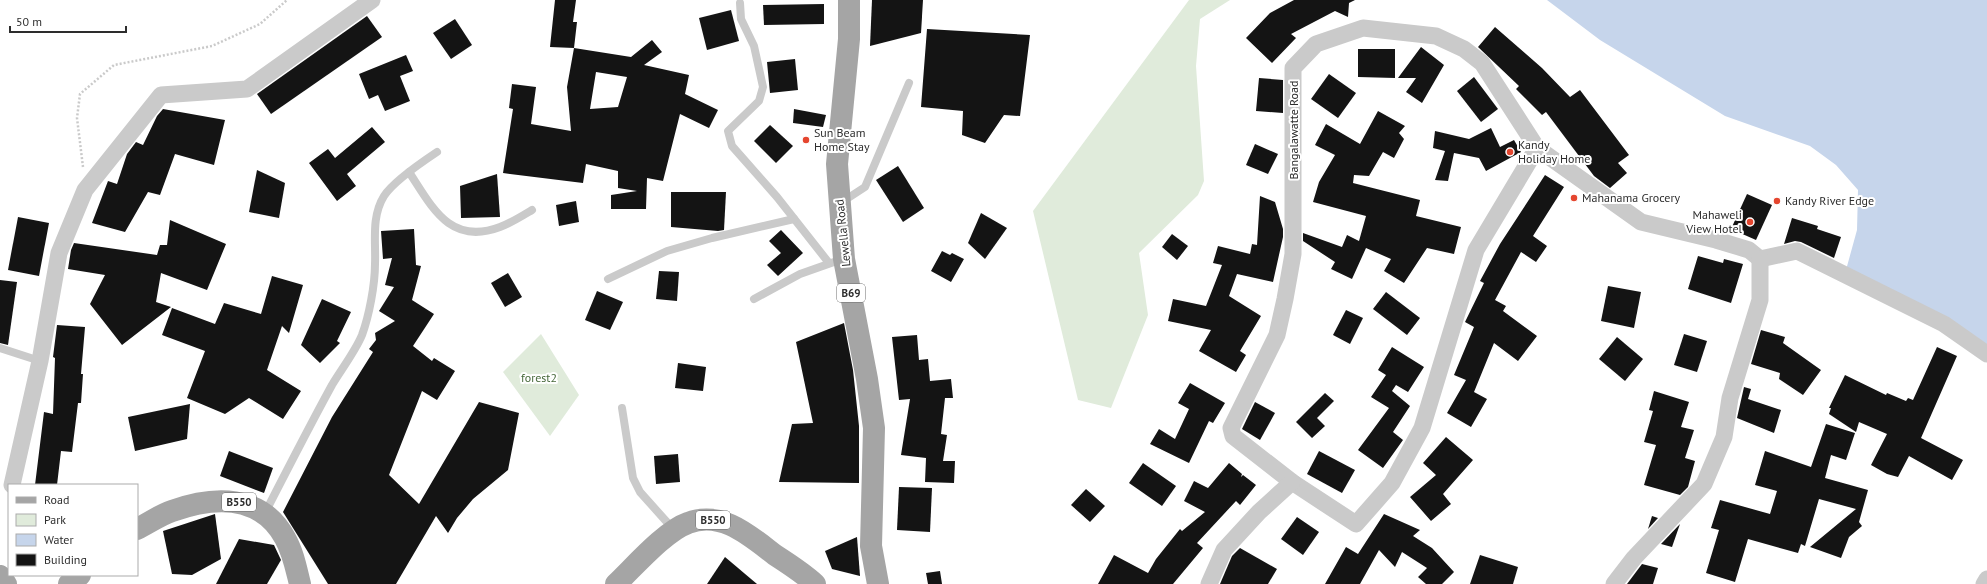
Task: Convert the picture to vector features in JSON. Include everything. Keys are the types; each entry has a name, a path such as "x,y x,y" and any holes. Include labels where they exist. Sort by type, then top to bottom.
{"main road":[{"name":"Lewella Road","path":"849,0 849,39 837,164 840,203 837,261 872,409 874,428 874,486 871,546 878,584"},
{"name":"B550","path":"138,528 172,511 209,501 236,501 265,513 284,537 294,558 300,584"},
{"name":"B550","path":"616,584 668,535 686,523 702,519 720,521 739,528 815,584"},
{"path":"0,576 6,584"},
{"path":"69,584 79,576"}],"street":[{"path":"12,484 40,360 59,253 85,190 161,95 247,89 372,0"},
{"name":"Bangalawatte Road","path":"1363,28 1436,36 1464,49 1482,63 1537,148 1476,250 1422,428 1392,483 1356,524 1292,482 1233,436 1232,428 1277,335 1293,254 1293,68 1316,44 1363,28"},
{"path":"1537,148 1641,222 1749,250 1760,259"},
{"path":"1760,259 1797,251 1944,324 1987,354"},
{"path":"1614,584 1634,558 1704,484 1724,437 1730,398 1760,300 1760,259"},
{"path":"1209,584 1224,550 1259,512 1292,482"},
{"path":"1984,584 1987,579"}],"lane":[{"path":"740,3 741,19 754,46 763,87 759,101 733,124 728,131 732,146 794,219 837,261 800,274 754,299"},
{"path":"840,203 865,187 909,83"},
{"path":"265,513 309,427 362,336 371,298 376,265 375,227 378,210 384,196 409,172 437,152"},
{"path":"409,172 430,203 444,220 459,231 484,231 500,227 532,210"},
{"path":"608,279 667,251 712,238 794,219"},
{"path":"0,348 40,360"},
{"path":"622,408 633,478 640,492 675,530"}],"path":[{"path":"85,190 77,118 80,94 114,65 212,46 260,24 287,0"}],"green space":[{"path":"1189,0 1230,0 1200,19 1196,66 1204,181 1198,195 1139,253 1148,315 1111,408 1078,400 1033,211"},
{"name":"forest2","path":"541,334 579,395 550,436 503,372"}],"water":[{"path":"1547,0 1987,0 1987,349 1846,270 1857,230 1858,190 1836,165 1810,146 1725,116 1600,40"}],"building":[{"path":"555,0 576,0 573,22 577,22 574,48 550,47"},
{"path":"872,0 923,0 921,33 870,46"},
{"path":"1294,0 1355,0 1349,3 1348,17 1335,11 1291,34 1296,38 1272,63 1246,38 1270,13"},
{"path":"824,4 824,24 764,25 763,5"},
{"path":"731,10 739,41 707,50 699,18"},
{"path":"367,16 382,37 271,114 257,94"},
{"path":"455,19 472,45 451,59 433,33"},
{"path":"1495,27 1542,68 1570,97 1580,90 1629,155 1618,163 1627,173 1610,188 1594,176 1546,112 1542,115 1516,89 1519,86 1478,47"},
{"path":"927,29 1030,35 1020,116 1004,115 985,143 962,135 963,111 921,107"},
{"path":"652,40 662,52 644,65 689,75 685,94 718,110 709,128 680,114 663,181 647,178 646,209 611,209 611,195 637,191 618,188 618,171 586,164 583,183 503,173 513,109 509,108 512,84 536,87 531,124 571,131 567,87 574,48 631,57","holes":["596,72 627,77 618,107 590,109"]},
{"path":"1421,47 1444,65 1422,103 1406,92 1416,78 1398,78"},
{"path":"1358,49 1395,49 1395,78 1358,77"},
{"path":"406,55 413,71 400,76 410,101 385,111 378,95 369,99 359,74"},
{"path":"795,59 798,90 770,93 767,62"},
{"path":"1329,74 1356,93 1338,118 1311,99"},
{"path":"1474,77 1498,109 1481,122 1457,91"},
{"path":"1259,78 1283,80 1283,113 1256,111"},
{"path":"163,109 225,120 214,165 175,154 160,195 148,192 125,232 92,223 108,181 117,184 127,154 136,142 143,145 157,116"},
{"path":"794,109 826,115 823,127 793,123"},
{"path":"1378,111 1405,126 1399,133 1404,139 1394,158 1383,152 1369,176 1354,175 1353,183 1420,200 1416,216 1461,227 1454,254 1427,248 1404,283 1384,271 1391,259 1366,248 1352,279 1331,269 1335,262 1303,241 1303,233 1342,247 1347,235 1359,241 1366,216 1313,202 1319,182 1335,155 1315,145 1326,124 1360,144"},
{"path":"770,125 793,146 776,163 754,141"},
{"path":"372,127 385,142 347,174 356,186 337,201 309,163 328,149 335,158"},
{"path":"1491,128 1500,147 1514,140 1521,152 1486,171 1479,158 1454,153 1448,181 1435,180 1445,151 1433,148 1435,131 1469,139"},
{"path":"1255,144 1278,154 1268,174 1246,165"},
{"path":"898,166 924,208 903,222 876,180"},
{"path":"257,170 285,183 279,218 249,212"},
{"path":"497,174 500,217 461,218 460,186"},
{"path":"1545,175 1564,187 1533,236 1547,246 1536,262 1521,252 1495,300 1506,306 1503,311 1537,336 1518,361 1494,343 1474,392 1487,399 1471,427 1447,413 1466,380 1454,375 1474,327 1465,322 1484,283 1480,281 1500,244"},
{"path":"671,192 726,192 724,230 718,231 671,227"},
{"path":"1747,194 1772,205 1756,240 1731,229"},
{"path":"1260,196 1275,202 1283,229 1283,237 1273,282 1237,274 1229,296 1261,316 1240,351 1246,355 1236,372 1199,351 1211,330 1168,321 1173,299 1206,306 1222,265 1213,263 1218,246 1250,254 1252,244 1257,245"},
{"path":"576,201 579,222 559,226 556,205"},
{"path":"981,213 1007,228 985,259 968,243"},
{"path":"18,217 49,223 39,276 8,270"},
{"path":"1792,218 1818,226 1817,229 1841,237 1834,258 1801,242 1795,241 1784,244"},
{"path":"170,220 226,244 207,290 161,273 156,302 171,307 122,345 90,304 105,275 68,269 71,250 74,243 157,255 160,245 167,245"},
{"path":"414,229 416,265 421,266 412,300 434,314 413,346 432,361 434,358 455,371 437,400 422,391 389,475 419,504 479,402 519,413 508,470 473,499 457,518 448,533 436,516 396,584 328,584 283,512 332,417 373,352 369,349 376,340 375,333 395,321 379,311 394,287 385,285 392,258 383,259 381,231"},
{"path":"781,230 803,253 778,276 767,265 781,253 769,241"},
{"path":"1172,234 1188,246 1177,260 1162,247"},
{"path":"942,251 950,255 952,253 964,259 951,282 931,271"},
{"path":"1698,256 1723,263 1724,259 1743,264 1731,303 1688,289"},
{"path":"659,271 679,272 677,301 656,299"},
{"path":"508,273 522,297 505,307 491,283"},
{"path":"272,276 303,285 289,333 282,326 267,370 301,391 283,419 249,398 225,414 187,398 205,351 162,335 172,308 215,324 224,303 261,314"},
{"path":"0,280 17,282 8,345 0,343"},
{"path":"1608,286 1641,292 1634,328 1601,321"},
{"path":"597,291 623,302 610,330 585,320"},
{"path":"1386,292 1420,318 1407,335 1373,309"},
{"path":"322,299 351,312 337,341 340,343 320,363 301,345"},
{"path":"1346,310 1363,318 1350,344 1333,335"},
{"path":"844,323 853,370 859,426 859,483 779,482 792,424 813,423 796,342"},
{"path":"57,325 85,327 81,374 83,374 81,403 78,403 72,452 61,451 57,484 35,484 44,412 53,414 55,358 53,357"},
{"path":"1761,330 1785,337 1783,343 1821,370 1803,395 1779,379 1780,373 1751,364"},
{"path":"1684,334 1707,341 1697,372 1674,365"},
{"path":"917,335 919,360 928,359 930,381 951,379 953,398 945,398 941,434 947,435 943,461 955,461 954,483 925,482 926,458 901,455 910,399 899,400 892,337"},
{"path":"1617,337 1643,359 1625,381 1599,359"},
{"path":"1392,347 1424,367 1408,392 1396,385 1392,391 1410,406 1393,432 1403,440 1383,468 1358,450 1389,408 1371,397 1386,375 1378,370"},
{"path":"1937,347 1957,356 1921,438 1963,460 1952,480 1909,456 1898,477 1887,474 1871,465 1887,434 1859,422 1856,432 1829,414 1831,408 1829,408 1845,375 1886,395 1887,393 1906,401 1908,398 1913,400"},
{"path":"678,363 706,367 703,391 675,388"},
{"path":"1190,383 1225,403 1213,423 1209,421 1189,463 1150,444 1159,429 1175,439 1189,409 1178,403"},
{"path":"1744,387 1751,389 1748,399 1781,410 1774,433 1737,418"},
{"path":"1654,391 1689,402 1681,427 1694,430 1685,458 1695,461 1688,487 1680,495 1644,485 1656,445 1644,442 1653,411 1649,410"},
{"path":"1325,393 1334,401 1317,418 1325,426 1312,438 1296,422"},
{"path":"1255,402 1275,413 1260,440 1242,429"},
{"path":"190,404 187,439 135,451 128,417"},
{"path":"1826,424 1855,433 1846,460 1831,455 1825,478 1868,490 1859,522 1862,526 1849,537 1841,558 1810,547 1856,509 1819,499 1805,546 1801,544 1798,553 1748,539 1735,582 1706,573 1719,530 1711,528 1720,500 1770,514 1777,491 1755,485 1765,451 1811,467"},
{"path":"1446,437 1473,460 1443,494 1451,504 1431,521 1410,497 1436,475 1423,463"},
{"path":"229,451 273,468 264,493 220,476"},
{"path":"1319,451 1355,470 1342,493 1307,474"},
{"path":"678,454 680,482 656,484 654,456"},
{"path":"1143,463 1176,486 1162,506 1129,483"},
{"path":"1229,463 1242,474 1241,477 1243,475 1256,485 1240,505 1236,501 1197,543 1203,548 1173,584 1098,584 1114,555 1148,573 1156,559 1180,529 1182,531 1205,512 1184,501 1194,481 1208,488"},
{"path":"899,487 932,488 930,532 897,530"},
{"path":"1086,489 1105,506 1090,522 1071,505"},
{"path":"215,514 221,559 192,575 172,574 163,531"},
{"path":"1384,514 1420,530 1413,536 1432,548 1454,572 1442,584 1426,584 1418,577 1427,568 1402,552 1395,567 1379,550 1360,584 1325,584 1346,547 1358,554"},
{"path":"1652,516 1658,518 1648,529"},
{"path":"1297,517 1319,532 1303,555 1281,539"},
{"path":"1680,524 1672,547 1661,544"},
{"path":"857,537 860,576 832,569 825,551"},
{"path":"239,539 274,545 281,560 267,584 216,584"},
{"path":"1240,548 1277,569 1268,584 1220,584 1232,556"},
{"path":"1480,555 1518,567 1513,584 1470,584"},
{"path":"725,557 757,584 707,584"},
{"path":"1642,564 1658,568 1653,584 1627,584"},
{"path":"940,571 942,584 928,584 926,573"}],"place":[{"name":"Sun Beam Home Stay","path":"806,140"},
{"name":"Kandy Holiday Home","path":"1510,152"},
{"name":"Mahanama Grocery","path":"1574,198"},
{"name":"Kandy River Edge","path":"1777,201"},
{"name":"Mahaweli View Hotel","path":"1750,222"}]}
